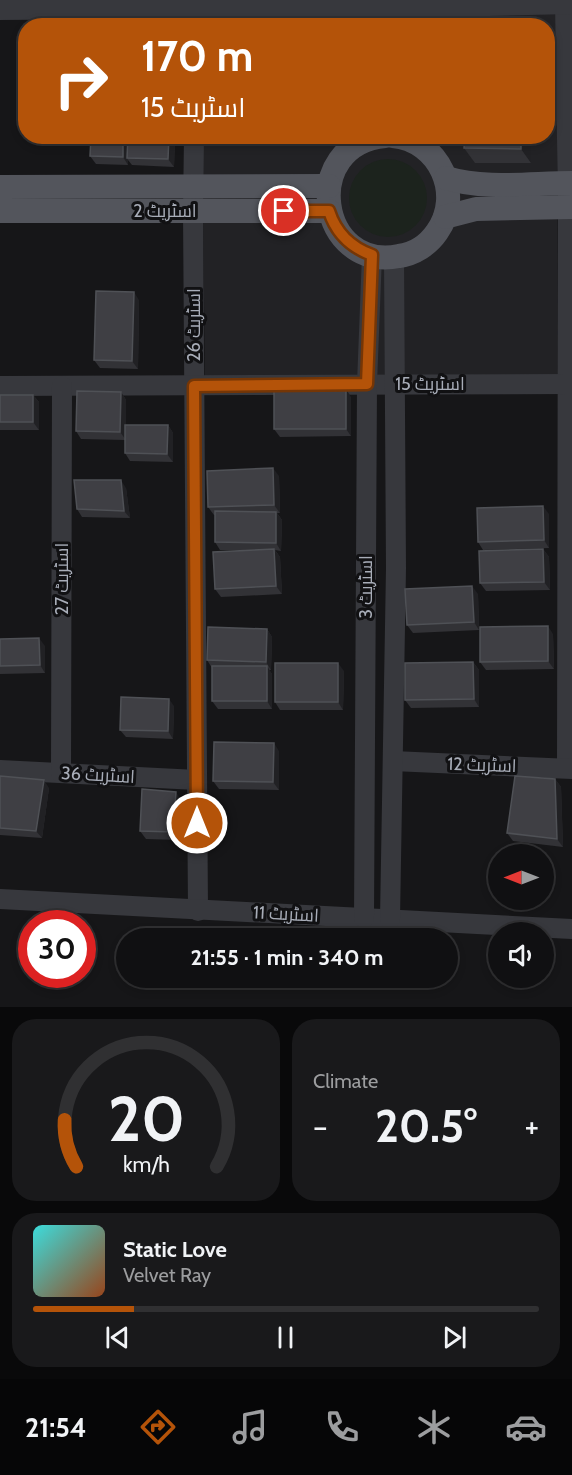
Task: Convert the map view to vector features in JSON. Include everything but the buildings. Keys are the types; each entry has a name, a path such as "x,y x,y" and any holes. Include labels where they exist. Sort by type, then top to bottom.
{"main road":[{"path":"358,144 342,158 332,176 329,186 329,211 336,228 348,242 383,256 411,253 426,245 437,232 445,217 449,197 446,178 436,159 418,144"},
{"path":"446,178 462,183 488,185 570,183"},
{"name":"اسٹریٹ 2","path":"0,187 329,186"},
{"path":"445,217 476,209 570,207"},
{"name":"اسٹریٹ 2","path":"0,211 329,211"}],"street":[{"path":"0,10 61,5 193,11 401,11 567,3 570,183 569,768"},
{"name":"اسٹریٹ 26","path":"194,144 198,910"},
{"name":"اسٹریٹ 3","path":"364,918 367,384 383,256"},
{"name":"اسٹریٹ 3","path":"383,256 395,384 396,568 390,919"},
{"name":"اسٹریٹ 15","path":"0,386 570,384"},
{"name":"اسٹریٹ 27","path":"61,773 62,386"},
{"name":"اسٹریٹ 12","path":"393,761 569,768"},
{"name":"اسٹریٹ 36","path":"0,770 197,780"},
{"name":"اسٹریٹ 11","path":"0,899 572,929"}],"shaded area":[{"path":"557,14 558,376 205,377 202,144 555,144 555,18 320,18"},
{"path":"388,159 403,162 415,171 424,183 427,198 424,213 415,225 403,234 388,237 373,234 361,225 352,213 349,198 352,183 361,171 373,162"}],"route":[{"path":"197,823 194,386 367,384 372,255 348,242 336,228 329,211 284,211"}]}
